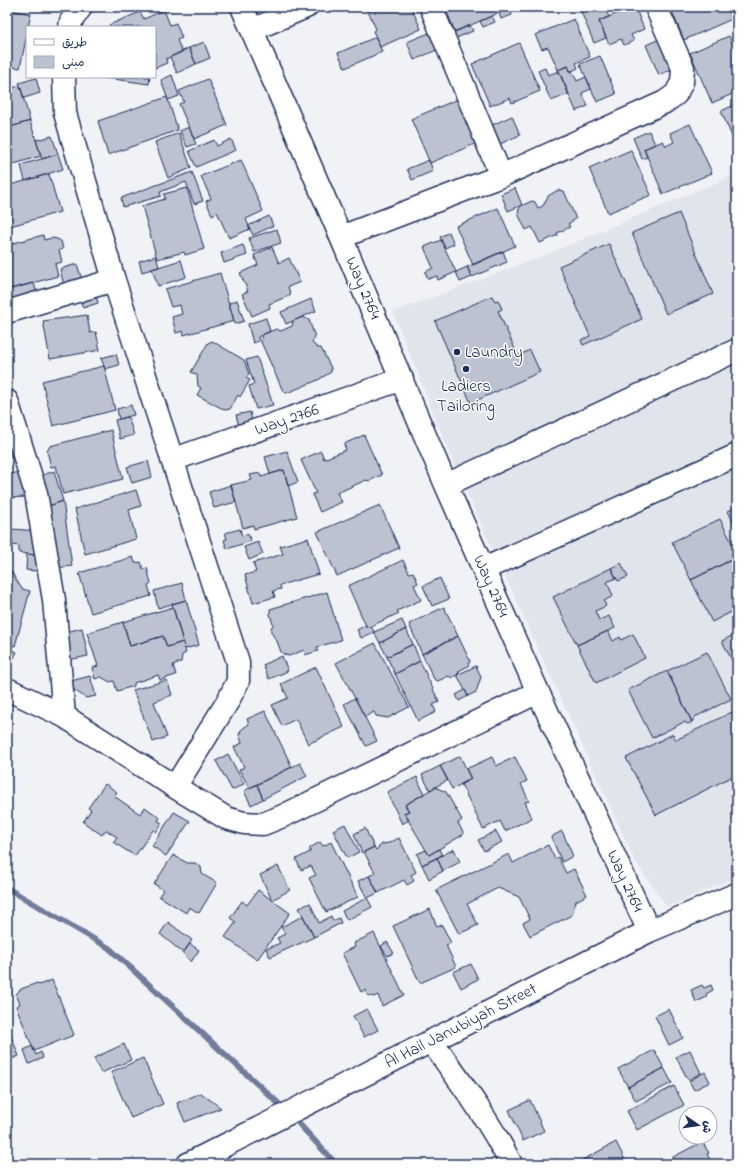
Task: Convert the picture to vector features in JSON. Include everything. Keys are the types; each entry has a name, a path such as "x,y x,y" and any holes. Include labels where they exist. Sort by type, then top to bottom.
{"street":[{"path":"70,26 71,21 81,7"},
{"name":"Way 2764","path":"242,7 342,237 446,485 538,692 649,931"},
{"path":"252,30 306,7"},
{"path":"431,7 501,176"},
{"name":"Way 2764","path":"342,237 501,176 665,102 676,94 682,82 683,68 656,7"},
{"path":"64,78 65,113 114,280 238,662 238,681 228,701 175,787"},
{"path":"7,312 114,280"},
{"path":"446,485 737,350"},
{"name":"Way 2766","path":"172,460 402,379"},
{"path":"7,401 36,493 54,600 64,716"},
{"path":"484,568 737,455"},
{"path":"7,689 64,716 226,818 244,823 263,824 283,816 538,692"},
{"name":"Al Hail Janubiyah Street","path":"188,1164 649,931 737,894"},
{"path":"431,1041 471,1096 500,1142 511,1164"}],"shaded area":[{"path":"737,174 737,877 667,907 635,861 456,469 393,312 538,258"}],"building":[{"path":"366,7 411,7 421,29 380,47 373,31 376,29"},
{"path":"445,7 501,7 503,11 455,32"},
{"path":"579,7 604,7 609,17 599,21 606,38 594,43"},
{"path":"635,7 644,29 631,35 634,41 624,45 621,39 609,44 599,21"},
{"path":"670,7 727,7 732,19 684,40"},
{"path":"510,8 512,15 501,19 499,13"},
{"path":"7,9 31,14 28,26 26,26 26,39 20,68 7,66"},
{"path":"164,10 170,25 176,23 182,38 177,40 182,52 166,59 167,63 156,68 156,26 109,25 140,12 144,19"},
{"path":"492,16 495,22 483,27 480,21"},
{"path":"574,19 590,57 576,63 578,68 572,71 570,71 568,66 558,70 548,47 542,49 535,35"},
{"path":"470,25 473,31 454,39 451,33"},
{"path":"434,31 441,48 414,60 407,42"},
{"path":"729,36 737,55 737,92 712,103 690,53"},
{"path":"376,37 382,52 345,68 338,53"},
{"path":"662,38 675,68 659,75 646,45"},
{"path":"204,42 210,58 196,64 189,48"},
{"path":"519,43 540,91 512,103 510,98 490,106 472,64"},
{"path":"189,48 196,64 177,73 170,57"},
{"path":"600,56 616,94 597,102 580,64"},
{"path":"568,66 577,81 586,77 591,89 582,93 588,106 576,111 558,70"},
{"path":"545,68 548,75 559,71 569,94 551,101 538,71"},
{"path":"172,75 179,96 168,100 161,80"},
{"path":"36,78 40,93 24,98 19,83"},
{"path":"106,78 150,78 149,84"},
{"path":"208,79 227,125 194,139 179,104 184,102 179,91"},
{"path":"20,86 30,121 7,128 7,89"},
{"path":"167,97 178,130 108,155 98,121"},
{"path":"458,99 477,143 430,163 411,119"},
{"path":"737,104 737,148 721,111"},
{"path":"512,116 520,135 500,144 492,125"},
{"path":"30,121 41,156 7,166 7,128"},
{"path":"690,124 712,173 663,194 644,149 663,141 666,146 674,142 670,133"},
{"path":"189,127 196,144 187,147 180,131"},
{"path":"649,131 655,144 644,149 647,157 642,159 633,138"},
{"path":"179,133 191,168 168,178 155,142"},
{"path":"52,136 58,154 42,159 36,140"},
{"path":"231,139 236,150 196,167 189,151 214,140 217,146"},
{"path":"631,150 651,195 608,213 589,168"},
{"path":"58,154 63,169 25,181 21,165"},
{"path":"241,160 263,211 246,219 250,229 229,238 217,212 212,215 206,201 211,199 201,176"},
{"path":"429,160 433,171 412,180 407,169"},
{"path":"192,172 203,201 194,204 186,182 160,192 161,196 123,207 121,198"},
{"path":"49,174 60,212 7,227 7,186"},
{"path":"187,188 204,249 185,255 184,252 157,259 142,206 165,199 164,194"},
{"path":"515,188 522,205 508,211 501,194"},
{"path":"558,190 564,191 576,219 568,224 570,227 557,233 558,235 540,243 532,227 526,230 518,214 519,209 521,206 532,201 535,202 538,208 543,206 548,196"},
{"path":"498,208 515,246 473,265 456,226"},
{"path":"679,213 713,294 666,314 632,233"},
{"path":"269,216 273,226 253,235 248,226"},
{"path":"277,229 281,243 254,252 249,238"},
{"path":"449,232 454,244 445,248 440,237"},
{"path":"43,235 44,240 52,238 61,241 63,249 59,250 62,262 55,264 58,276 10,289 7,276 7,245"},
{"path":"441,240 456,272 438,280 437,276 428,279 425,272 433,268 424,247"},
{"path":"609,244 642,319 583,345 581,340 590,336 559,266"},
{"path":"243,245 247,255 224,263 221,253"},
{"path":"272,247 279,263 289,258 300,282 288,287 291,295 269,304 270,308 252,316 242,294 248,291 240,273 258,265 254,255"},
{"path":"503,251 507,262 472,277 467,267"},
{"path":"156,256 159,267 142,272 139,261"},
{"path":"181,260 186,277 158,286 152,269"},
{"path":"77,264 82,280 64,286 60,269"},
{"path":"467,267 472,277 460,282 456,272"},
{"path":"220,273 234,321 184,335 183,331 176,333 172,317 182,314 180,305 171,307 165,289"},
{"path":"34,283 37,294 7,303 7,290"},
{"path":"95,292 98,303 83,308 79,296"},
{"path":"492,296 495,301 498,300 502,309 498,311 518,356 530,350 540,372 471,403 435,321"},
{"path":"311,299 316,311 286,324 281,312"},
{"path":"237,300 244,321 235,324 229,303"},
{"path":"87,315 90,333 96,332 100,350 50,359 43,321"},
{"path":"303,317 309,320 315,337 312,342 318,348 321,348 331,368 331,372 318,380 287,393 283,391 261,342 262,335 276,329 281,331 292,326 293,321"},
{"path":"266,318 270,331 258,337 259,341 253,343 248,324"},
{"path":"212,341 244,360 249,374 246,378 250,380 240,397 238,395 230,409 225,410 197,395 201,388 198,386 197,375 191,372 208,343"},
{"path":"116,354 119,365 105,369 101,358"},
{"path":"257,357 273,405 256,409 249,386 254,384 246,360"},
{"path":"104,366 115,410 53,426 42,381"},
{"path":"131,405 134,415 119,419 117,409"},
{"path":"250,412 252,422 239,426 236,415"},
{"path":"128,417 134,435 120,439 115,420"},
{"path":"111,430 123,479 63,494 56,466 51,467 47,451 50,446"},
{"path":"7,434 13,456 7,457"},
{"path":"364,435 382,475 369,481 366,480 337,493 342,502 320,512 312,494 316,493 301,460 321,451 324,459 346,450 344,444"},
{"path":"287,451 298,482 288,486 284,470 270,474 265,457"},
{"path":"148,461 152,477 132,483 127,467"},
{"path":"284,470 297,517 254,529 253,525 243,528 231,485 252,480 250,475 260,473 261,477"},
{"path":"54,471 63,501 49,506 40,476"},
{"path":"18,472 26,497 7,498 7,475"},
{"path":"231,485 236,502 214,508 209,492"},
{"path":"136,490 141,506 129,510 136,539 85,554 75,509"},
{"path":"8,498 10,537 7,537"},
{"path":"63,501 72,566 56,568 46,507"},
{"path":"380,505 399,548 337,576 317,532"},
{"path":"737,507 737,530 728,511"},
{"path":"720,519 737,553 737,557 691,580 672,542"},
{"path":"11,529 39,531 43,556 19,553 19,546 12,545"},
{"path":"240,529 242,536 248,534 251,541 227,549 224,540 227,539 225,533"},
{"path":"308,538 319,574 280,585 281,589 273,591 275,597 253,603 245,575 256,572 253,563 283,554 280,546"},
{"path":"258,542 263,554 249,560 244,547"},
{"path":"27,554 43,556 45,572 26,570"},
{"path":"133,557 135,563 141,562 143,569 147,568 151,583 148,585 151,596 91,613 79,573"},
{"path":"737,557 737,609 712,622 691,580"},
{"path":"403,560 409,573 413,572 418,583 414,585 421,600 397,611 399,613 367,628 348,586"},
{"path":"621,563 628,577 618,581 611,568"},
{"path":"7,565 22,589 30,591 15,646 7,644"},
{"path":"611,568 616,578 607,582 613,596 604,601 606,606 595,611 599,620 609,616 615,628 577,645 553,597"},
{"path":"440,578 449,599 432,606 423,586"},
{"path":"182,583 186,600 158,608 154,591"},
{"path":"327,592 341,640 317,647 318,651 305,655 304,650 289,656 285,655 281,652 277,641 271,632 273,625 270,609"},
{"path":"186,600 199,645 185,649 172,604"},
{"path":"173,607 183,642 167,647 163,636 130,646 123,622"},
{"path":"444,607 458,636 422,654 409,624"},
{"path":"402,620 406,629 380,643 374,632"},
{"path":"123,622 130,646 163,636 167,647 183,642 186,653 182,655 181,662 173,665 176,675 160,680 158,675 134,683 134,686 117,691 114,681 110,682 101,677 95,679 92,668 98,666 87,633"},
{"path":"366,625 367,628 371,626 374,632 361,638 357,630"},
{"path":"82,628 88,656 68,660 62,633"},
{"path":"406,629 413,644 387,657 380,643"},
{"path":"608,631 613,641 620,637 621,640 633,634 645,658 596,683 577,645"},
{"path":"737,633 737,670 722,641"},
{"path":"458,636 470,661 468,666 459,671 458,674 452,678 449,676 438,681 434,679 422,654"},
{"path":"375,643 409,707 388,718 376,716 374,712 365,717 336,663"},
{"path":"413,644 420,661 395,674 387,657"},
{"path":"7,649 17,652 11,663 7,661"},
{"path":"707,652 731,699 695,717 692,722 667,671"},
{"path":"282,656 288,671 269,679 263,665"},
{"path":"420,661 439,702 433,705 436,712 418,721 395,674"},
{"path":"476,666 481,677 476,692 468,696 457,675"},
{"path":"316,667 344,727 308,744 296,719 282,726 272,705 288,698 281,684"},
{"path":"667,671 692,722 688,724 684,722 652,738 628,690"},
{"path":"90,676 96,696 86,698 74,690 71,681"},
{"path":"167,680 172,695 154,702 167,737 153,742 133,690"},
{"path":"465,690 468,696 459,701 456,695"},
{"path":"355,698 377,741 366,746 344,704"},
{"path":"265,711 292,767 250,788 239,770 244,767 234,747 242,743 239,735 241,730 249,724 247,719"},
{"path":"732,712 737,721 737,774 656,815 626,758 673,734 676,740"},
{"path":"228,754 244,784 232,790 216,761"},
{"path":"460,756 471,779 452,789 440,766"},
{"path":"492,757 496,766 515,757 527,781 521,784 529,801 525,802 532,818 505,831 500,821 483,829 461,784 471,779 466,769"},
{"path":"300,763 307,776 263,799 257,784"},
{"path":"440,766 448,780 430,790 422,775"},
{"path":"417,777 424,794 405,805 409,811 404,813 409,820 402,824 387,792"},
{"path":"105,784 117,792 114,796 140,814 145,807 160,818 158,821 162,823 156,832 153,830 135,856 113,842 117,837 106,830 102,835 83,822 91,810 88,808"},
{"path":"257,784 263,799 251,805 244,791"},
{"path":"435,787 446,792 462,820 458,823 464,834 429,855 404,813 409,811 405,805"},
{"path":"174,812 190,821 166,856 152,846"},
{"path":"345,824 359,852 347,858 333,830"},
{"path":"365,828 374,847 362,853 354,834"},
{"path":"496,831 502,842 484,851 478,840"},
{"path":"562,831 573,856 562,862 551,837"},
{"path":"399,838 416,872 411,875 414,881 407,885 404,880 378,893 369,876 375,873 364,852 374,847 376,850 382,844 389,843"},
{"path":"320,842 323,846 331,842 358,897 326,912 309,878 316,875 311,866 301,870 296,859 310,852 310,848"},
{"path":"548,845 555,859 558,857 566,873 574,869 587,895 576,901 572,915 530,936 523,923 530,919 519,897 498,888 467,904 478,925 459,934 436,890 509,854 513,863"},
{"path":"439,849 442,855 422,865 417,854 426,850 429,855"},
{"path":"454,849 460,862 443,871 437,858"},
{"path":"173,855 187,863 195,863 201,867 202,874 217,883 199,913 189,907 186,913 159,896 163,890 154,884"},
{"path":"437,858 443,871 429,879 422,865"},
{"path":"278,866 290,890 272,900 260,875"},
{"path":"369,876 378,893 367,898 358,881"},
{"path":"258,890 290,913 257,960 225,937 236,922 230,918 242,901 247,905"},
{"path":"367,898 372,907 347,920 342,911"},
{"path":"310,903 319,923 331,916 333,921 339,918 341,923 314,937 299,908"},
{"path":"430,909 437,927 442,925 451,943 446,945 456,967 420,983 393,926"},
{"path":"303,916 314,937 270,957 266,949 280,943 277,938 285,934 281,927"},
{"path":"168,922 192,940 183,953 160,934"},
{"path":"374,933 404,995 382,1006 378,995 374,997 367,995 365,990 361,992 342,953 355,947 354,943"},
{"path":"387,942 394,953 387,956 381,946"},
{"path":"190,944 199,950 191,962 183,953"},
{"path":"471,964 478,979 461,988 453,972"},
{"path":"52,980 74,1035 34,1051 16,1006 20,1004 16,994 21,989 37,983 39,985"},
{"path":"7,981 12,993 7,995"},
{"path":"702,985 704,988 711,985 713,990 706,994 707,997 696,1002 691,990"},
{"path":"367,1009 378,1030 364,1037 353,1016"},
{"path":"669,1009 683,1038 669,1045 655,1016"},
{"path":"7,1026 19,1056 7,1061"},
{"path":"124,1044 131,1060 101,1073 94,1058"},
{"path":"32,1046 36,1055 41,1052 43,1058 29,1064 24,1050"},
{"path":"654,1050 664,1068 628,1087 618,1069"},
{"path":"690,1050 701,1073 688,1080 676,1057"},
{"path":"143,1058 163,1104 131,1118 111,1072"},
{"path":"664,1068 672,1083 636,1101 628,1087"},
{"path":"705,1072 710,1082 694,1090 689,1081"},
{"path":"674,1086 684,1105 678,1105 678,1108 637,1130 627,1111"},
{"path":"201,1093 221,1108 185,1122 177,1103"},
{"path":"530,1100 544,1131 523,1141 509,1110"},
{"path":"616,1142 627,1164 577,1163"},
{"path":"696,1145 704,1145 709,1153 707,1154 712,1164 676,1164 673,1157"},
{"path":"556,1159 559,1164 546,1164"}],"waterway":[{"path":"7,888 109,948 289,1113 336,1164"}],"place":[{"name":"Laundry","path":"457,352"},
{"name":"Ladiers Tailoring","path":"466,369"}]}
